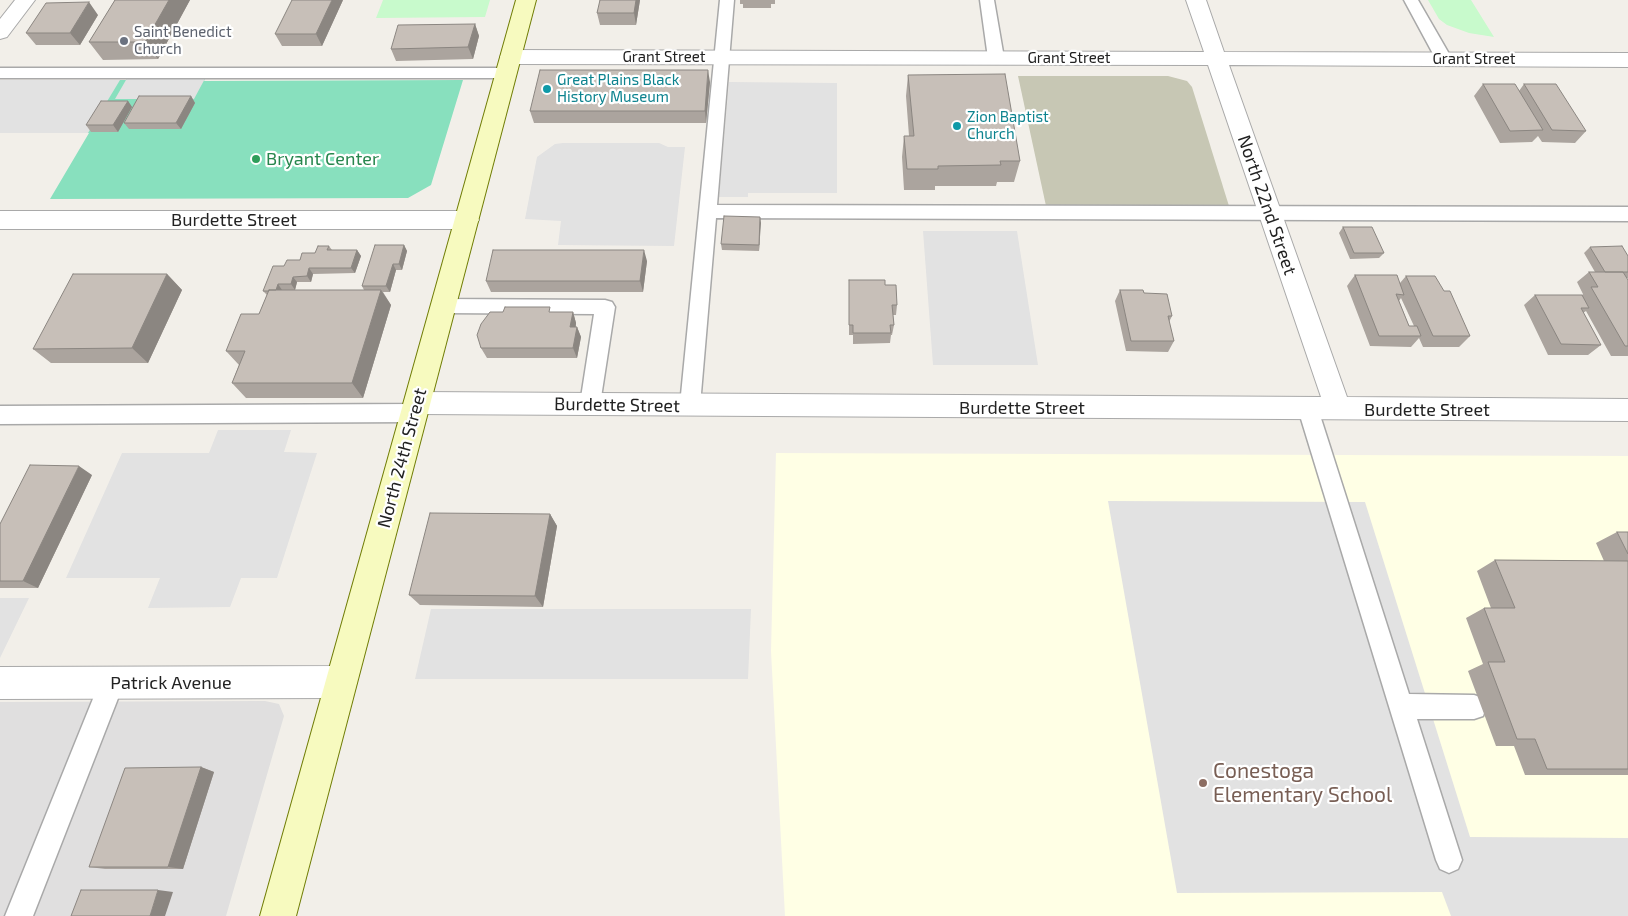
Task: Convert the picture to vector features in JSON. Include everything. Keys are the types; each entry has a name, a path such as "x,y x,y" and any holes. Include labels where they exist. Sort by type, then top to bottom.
{"main road":[{"name":"North 24th Street","path":"278,916 526,0"}],"street":[{"path":"0,34 25,0"},
{"name":"North 22nd Street","path":"1196,0 1338,410"},
{"name":"Grant Street","path":"508,65 721,57 1628,60"},
{"name":"Burdette Street","path":"0,220 467,220"},
{"name":"Burdette Street","path":"415,408 590,404 1308,410 1628,410"},
{"name":"Patrick Avenue","path":"0,683 341,682"}],"lane":[{"path":"690,406 727,0"},
{"path":"987,0 996,58"},
{"path":"1411,0 1444,60"},
{"path":"0,73 508,65"},
{"path":"708,211 1628,214"},
{"path":"443,306 605,307 590,404"},
{"path":"0,416 415,408"},
{"path":"1308,410 1449,860"},
{"path":"19,916 112,683"},
{"path":"1401,706 1474,707"}],"shaded area":[{"path":"130,73 208,73 194,99 115,99"},
{"path":"1018,76 1168,76 1187,81 1192,87 1229,206 1046,206"},
{"path":"0,80 120,80 88,133 0,133"},
{"path":"729,82 837,83 837,193 748,193 748,197 719,197"},
{"path":"659,143 668,147 685,147 674,246 558,245 561,221 525,219 537,157 555,144"},
{"path":"923,231 1017,231 1038,365 933,365"},
{"path":"218,430 291,430 284,452 317,453 277,578 241,578 230,607 148,608 160,578 66,578 122,453 209,453"},
{"name":"Conestoga Elementary School","path":"776,453 1628,456 1628,916 785,916 771,651"},
{"path":"1108,501 1365,502 1470,837 1628,838 1628,916 1451,916 1442,892 1177,893"},
{"path":"0,598 29,598 0,658"},
{"path":"431,609 751,609 748,679 415,679"},
{"path":"265,701 279,704 284,716 226,916 0,916 0,702"}],"green space":[{"path":"383,0 490,0 485,17 376,18"},
{"path":"1428,0 1471,0 1494,37 1469,33 1447,25 1439,19"},
{"name":"Bryant Center","path":"130,73 208,73 204,81 463,80 431,185 408,198 50,199 89,133 0,133 0,80 126,80"}],"building":[{"path":"115,0 169,0 145,42 89,42"},
{"path":"292,0 332,0 316,34 275,34"},
{"path":"600,0 636,0 634,13 597,13"},
{"path":"89,2 70,33 26,33 46,3"},
{"path":"475,24 468,47 391,49 398,25"},
{"path":"540,70 708,70 705,111 530,111"},
{"name":"Zion Baptist Church","path":"1005,74 1020,161 1000,161 1001,165 938,166 938,169 907,169 904,136 914,136 908,75"},
{"path":"1483,84 1515,84 1543,130 1510,131"},
{"path":"1524,84 1556,84 1586,131 1552,130"},
{"path":"139,96 191,96 176,123 124,123"},
{"path":"101,101 128,101 113,125 86,125"},
{"path":"724,216 760,217 759,245 721,244"},
{"path":"1343,227 1372,227 1384,253 1354,253"},
{"path":"375,245 404,245 399,264 393,264 386,286 362,286"},
{"path":"318,246 329,246 327,250 357,250 351,268 309,268 307,276 293,277 291,284 278,284 276,290 263,291 273,266 284,266 287,260 300,260 302,253 315,253"},
{"path":"1622,246 1628,256 1628,272 1605,272 1590,247"},
{"path":"493,250 644,250 640,281 486,281"},
{"path":"1589,272 1623,272 1628,280 1628,346 1625,346 1591,287 1598,287"},
{"path":"73,274 167,274 132,348 33,349"},
{"path":"1355,275 1397,275 1404,295 1396,294 1409,326 1417,326 1421,336 1379,336"},
{"path":"1406,276 1435,276 1444,291 1450,291 1470,336 1433,336"},
{"path":"849,280 885,280 885,285 896,285 897,305 892,305 894,325 890,325 891,333 853,333 853,325 849,325"},
{"path":"269,290 381,290 352,383 232,383 245,351 226,351 241,314 259,314"},
{"path":"1120,290 1143,290 1144,293 1167,294 1172,316 1168,316 1174,341 1131,341"},
{"path":"1535,295 1582,295 1589,308 1581,308 1601,345 1561,344"},
{"path":"505,307 550,307 549,312 573,312 570,327 577,327 573,348 481,348 477,335 481,324 490,312 503,312"},
{"path":"30,465 79,466 23,581 0,581 0,524"},
{"path":"430,513 550,514 535,596 409,595"},
{"path":"1617,532 1628,532 1628,554"},
{"path":"1495,560 1628,561 1628,769 1547,769 1535,739 1517,739 1488,662 1505,662 1484,608 1515,608"},
{"path":"201,767 168,867 89,867 125,768"},
{"path":"81,890 158,890 150,916 71,916"}],"place":[{"name":"Saint Benedict Church","path":"124,41"},
{"name":"Great Plains Black History Museum","path":"547,89"},
{"name":"Zion Baptist Church","path":"957,126"},
{"name":"Bryant Center","path":"256,159"},
{"name":"Conestoga Elementary School","path":"1203,783"}]}
